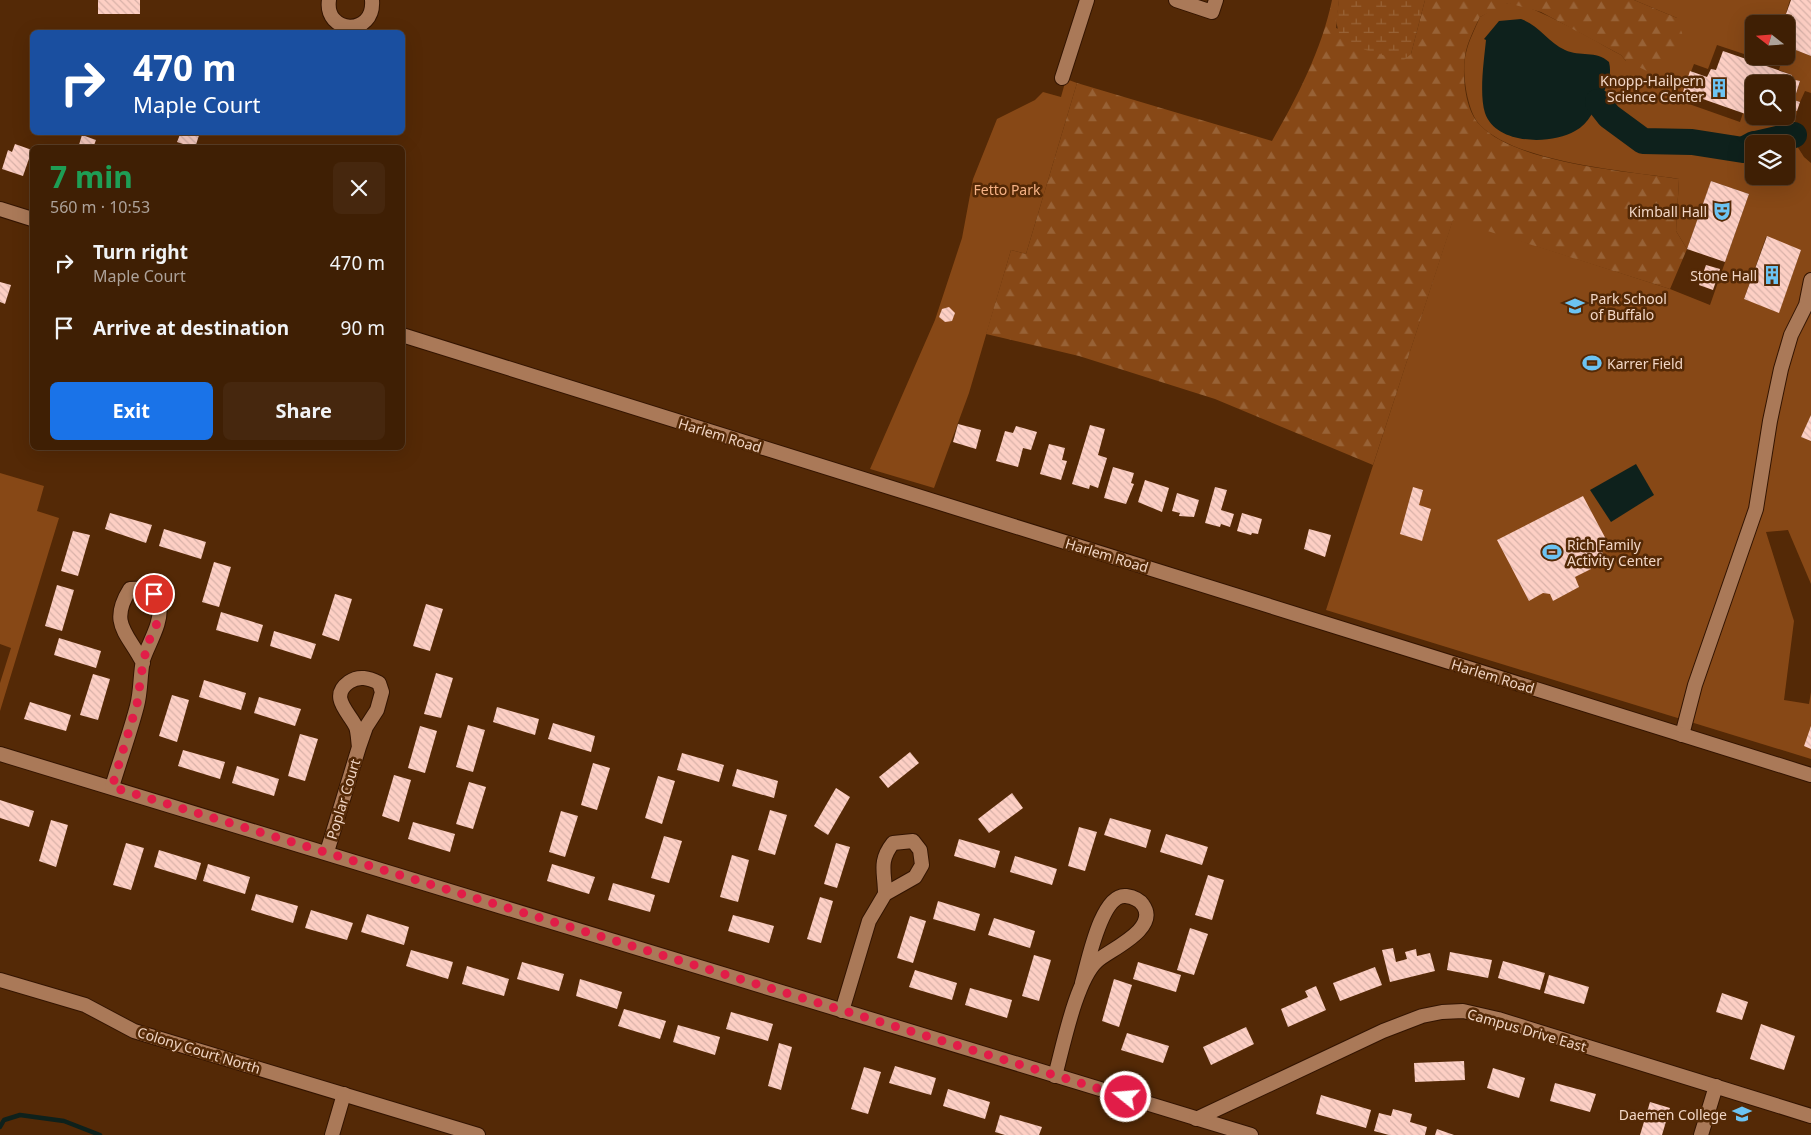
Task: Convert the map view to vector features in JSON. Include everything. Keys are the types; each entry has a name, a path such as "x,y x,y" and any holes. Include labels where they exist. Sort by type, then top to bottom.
{"street":[{"path":"329,0 330,13 333,19 346,27 360,25 370,15 372,0"},
{"path":"1062,78 1087,0"},
{"path":"1176,0 1212,12 1216,0"},
{"path":"0,209 30,219"},
{"path":"1682,735 1695,685 1756,509 1770,420 1781,368 1792,335 1808,306 1811,280"},
{"name":"Harlem Road","path":"405,336 1811,776"},
{"path":"112,787 137,704 143,663 148,643 158,621 160,607 154,594 144,588 130,589 123,600 119,617 122,631 137,650 143,663"},
{"name":"Poplar Court","path":"328,852 359,746 366,727 377,710 382,692 379,684 367,678 354,679 344,686 340,700 345,713 356,726 359,746"},
{"path":"0,754 328,852 1251,1135"},
{"path":"842,1011 869,921 885,894"},
{"path":"1055,1076 1082,983 1106,910 1115,898 1123,896 1139,900 1144,907 1145,916 1141,927 1132,938 1096,962 1082,983"},
{"name":"Colony Court North","path":"0,980 85,1005 134,1031 478,1135"},
{"name":"Campus Drive East","path":"1196,1119 1383,1031 1422,1016 1442,1012 1463,1011 1490,1016 1811,1116"},
{"path":"1701,1135 1716,1086"},
{"path":"332,1135 344,1094"}],"green space":[{"path":"1332,0 1339,0 1336,28 1411,54 1425,0 1634,0 1677,18 1683,36 1671,63 1647,71 1541,12 1508,3 1480,17 1467,46 1464,64 1464,83 1471,111 1480,125 1497,138 1519,149 1574,164 1679,179 1676,231 1687,249 1670,289 1453,220 1373,465 1215,399 1079,356 986,334 1011,250 1026,254 1077,83 1272,141 1308,73 1322,37"},
{"path":"1339,0 1425,0 1411,54 1403,61 1359,48 1340,38 1336,21"},
{"name":"Park School of Buffalo","path":"1634,0 1790,0 1786,13 1792,15 1745,15 1745,54 1717,45 1708,69 1694,64 1683,92 1692,95 1689,104 1740,122 1743,113 1745,114 1745,125 1794,125 1793,135 1745,135 1745,185 1795,185 1795,148 1797,146 1804,157 1811,163 1811,584 1788,530 1766,532 1794,621 1784,700 1809,704 1811,692 1811,759 1326,610 1453,219 1670,289 1710,305 1749,194 1711,181 1687,249 1676,231 1679,179 1574,163 1546,157 1519,148 1497,138 1480,125 1475,119 1466,90 1464,70 1466,53 1480,17 1508,3 1518,4 1547,16 1621,55 1626,61 1677,18","holes":["1766,237 1801,250 1779,312 1744,299"]},
{"name":"Park School of Buffalo","path":"1795,50 1811,56 1811,93 1805,91 1800,102 1795,100 1795,97 1800,82 1795,80 1795,75 1779,70 1780,66 1777,65 1795,65"},
{"name":"Fetto Park","path":"1066,79 1077,83 1026,254 1011,250 969,393 934,488 870,469 935,320 962,238 973,179 997,119 1035,100 1043,92 1061,97"},
{"path":"0,473 44,486 37,511 59,518 0,711 0,683 11,648 0,644"}],"water":[{"path":"1521,19 1533,25 1553,43 1565,50 1599,56 1609,62 1610,75 1608,83 1591,115 1580,128 1565,136 1539,140 1512,136 1500,131 1491,124 1485,113 1482,87 1486,40 1484,39 1499,21"},
{"path":"1636,464 1654,495 1611,522 1590,490"}],"building":[{"path":"98,0 140,0 140,14 98,14"},
{"path":"1791,0 1811,0 1811,56 1795,50 1795,15 1786,14"},
{"name":"Knopp-Hailpern Science Center","path":"1723,51 1745,59 1745,65 1763,65 1792,75 1745,75 1745,114 1683,92 1690,71 1707,77 1711,69 1716,70"},
{"name":"Knopp-Hailpern Science Center","path":"1795,80 1800,81 1795,97"},
{"name":"Knopp-Hailpern Science Center","path":"1795,100 1800,102 1797,111 1795,110"},
{"path":"82,135 96,140 94,145 79,145"},
{"path":"180,135 199,135 196,145 186,145 177,142"},
{"path":"15,144 30,149 30,156 23,176 2,169 8,150 12,152"},
{"name":"Kimball Hall","path":"1711,181 1749,194 1725,262 1687,249"},
{"name":"Stone Hall","path":"1767,236 1801,250 1779,313 1744,299"},
{"path":"1706,265 1720,269 1713,290 1699,285"},
{"path":"0,282 11,285 5,304 0,302"},
{"path":"949,307 955,313 952,321 945,322 939,317 942,309"},
{"path":"1811,415 1811,441 1801,437"},
{"path":"958,424 981,430 976,449 953,442"},
{"path":"1090,425 1105,429 1098,455 1107,458 1098,488 1090,485 1089,489 1072,484"},
{"path":"1016,426 1037,432 1031,450 1023,448 1018,467 996,461 1005,431 1013,433"},
{"path":"1049,444 1065,448 1062,460 1067,461 1061,480 1040,474"},
{"path":"1113,467 1134,473 1131,483 1134,484 1126,504 1104,498"},
{"path":"1145,480 1169,488 1162,512 1138,502"},
{"path":"1215,487 1227,490 1221,510 1234,514 1230,527 1221,524 1220,527 1205,523"},
{"path":"1413,487 1423,490 1419,505 1431,509 1422,541 1400,534"},
{"path":"1177,493 1199,500 1194,517 1179,516 1180,513 1172,511"},
{"name":"Rich Family Activity Center","path":"1583,496 1608,543 1600,548 1604,556 1589,564 1591,569 1575,577 1579,587 1553,601 1550,594 1543,593 1529,601 1497,540"},
{"path":"110,513 152,525 146,543 105,529"},
{"path":"1242,513 1262,519 1258,534 1252,533 1251,535 1237,531"},
{"path":"164,529 206,542 201,559 159,546"},
{"path":"1309,529 1331,535 1325,557 1304,549"},
{"path":"73,531 90,535 78,576 61,571"},
{"path":"214,562 231,567 219,607 202,602"},
{"path":"57,585 74,590 62,631 45,626"},
{"path":"335,594 352,599 339,641 322,635"},
{"path":"426,604 443,609 430,651 413,646"},
{"path":"221,612 263,625 258,642 216,630"},
{"path":"274,631 316,644 311,659 270,646"},
{"path":"59,638 101,651 96,668 54,655"},
{"path":"436,673 453,678 441,718 424,714"},
{"path":"93,674 110,679 98,720 80,715"},
{"path":"204,680 246,693 241,710 199,697"},
{"path":"172,695 189,700 177,742 159,736"},
{"path":"259,697 301,709 295,726 254,713"},
{"path":"30,702 71,715 66,731 24,719"},
{"path":"497,707 539,719 535,735 493,722"},
{"path":"553,723 595,736 591,752 548,739"},
{"path":"468,725 485,730 473,772 456,767"},
{"path":"420,726 437,731 425,773 408,768"},
{"path":"1811,726 1811,749 1804,746"},
{"path":"300,734 318,739 305,781 288,776"},
{"path":"183,750 225,762 220,779 178,766"},
{"path":"910,752 919,763 888,788 879,777"},
{"path":"682,753 724,765 719,782 677,770"},
{"path":"593,763 610,768 597,810 581,805"},
{"path":"237,766 279,779 274,796 232,783"},
{"path":"737,769 778,781 774,798 732,786"},
{"path":"394,775 411,780 399,822 382,816"},
{"path":"658,776 675,781 662,824 645,818"},
{"path":"469,782 486,787 473,829 456,824"},
{"path":"836,788 850,797 828,835 814,826"},
{"path":"1012,793 1023,808 989,833 978,819"},
{"path":"0,800 34,811 29,827 0,818"},
{"path":"770,810 787,815 775,855 758,850"},
{"path":"561,811 578,816 565,857 549,852"},
{"path":"1110,818 1151,830 1146,848 1104,835"},
{"path":"51,820 68,825 56,867 39,861"},
{"path":"413,822 455,834 450,852 408,839"},
{"path":"1079,827 1097,832 1085,871 1068,866"},
{"path":"1166,834 1208,847 1202,865 1160,852"},
{"path":"664,836 682,841 669,883 651,878"},
{"path":"959,839 1000,851 995,868 954,856"},
{"path":"126,843 144,848 131,890 113,885"},
{"path":"836,843 850,847 837,888 824,884"},
{"path":"159,850 201,863 196,880 154,867"},
{"path":"732,855 749,860 738,902 720,897"},
{"path":"1015,856 1057,869 1052,885 1010,872"},
{"path":"208,864 250,877 245,894 203,881"},
{"path":"552,864 595,877 589,894 547,881"},
{"path":"1208,875 1224,880 1212,920 1195,915"},
{"path":"613,883 655,895 650,912 608,900"},
{"path":"256,894 298,906 293,923 251,910"},
{"path":"820,897 833,901 821,943 807,939"},
{"path":"938,901 980,914 975,931 933,919"},
{"path":"311,910 353,923 347,940 305,928"},
{"path":"367,914 409,927 404,945 361,932"},
{"path":"733,915 774,926 769,943 728,931"},
{"path":"910,916 926,921 913,963 897,958"},
{"path":"994,918 1035,931 1030,948 988,935"},
{"path":"1190,928 1208,934 1194,975 1177,970"},
{"path":"1393,948 1396,962 1407,959 1405,952 1416,949 1417,956 1430,953 1435,971 1390,982 1382,950"},
{"path":"411,950 453,962 448,979 406,966"},
{"path":"1450,952 1492,960 1488,978 1447,970"},
{"path":"1034,955 1051,960 1039,1001 1022,996"},
{"path":"1503,961 1545,973 1540,990 1498,978"},
{"path":"522,962 564,974 559,991 517,979"},
{"path":"1138,962 1181,975 1176,992 1133,979"},
{"path":"467,966 509,979 504,996 462,984"},
{"path":"1375,967 1382,985 1340,1001 1333,983"},
{"path":"915,970 957,983 952,1000 909,987"},
{"path":"1549,975 1589,987 1584,1004 1544,993"},
{"path":"580,979 622,992 617,1009 576,996"},
{"path":"1114,979 1132,985 1119,1027 1102,1021"},
{"path":"1316,986 1326,1010 1288,1027 1281,1009 1308,997 1305,991"},
{"path":"970,988 1012,1000 1007,1018 965,1005"},
{"path":"1722,993 1748,1002 1742,1020 1716,1012"},
{"path":"624,1009 666,1021 660,1039 618,1026"},
{"path":"731,1012 773,1024 768,1041 726,1029"},
{"path":"1761,1024 1795,1036 1784,1070 1750,1059"},
{"path":"678,1025 720,1037 715,1055 673,1042"},
{"path":"1246,1027 1254,1044 1211,1065 1203,1047"},
{"path":"1127,1033 1169,1046 1163,1063 1121,1050"},
{"path":"779,1043 792,1047 781,1090 768,1086"},
{"path":"1464,1061 1465,1080 1415,1082 1414,1063"},
{"path":"895,1066 936,1078 931,1095 889,1083"},
{"path":"864,1067 881,1072 868,1114 851,1109"},
{"path":"1493,1068 1525,1078 1519,1098 1487,1088"},
{"path":"1555,1083 1596,1094 1590,1112 1550,1101"},
{"path":"948,1089 990,1102 985,1119 943,1106"},
{"path":"1321,1095 1371,1110 1366,1128 1316,1114"},
{"path":"1650,1102 1670,1108 1662,1135 1640,1135"},
{"path":"1393,1109 1412,1114 1410,1122 1427,1127 1425,1135 1389,1135 1374,1131 1379,1113 1391,1116"},
{"path":"1000,1115 1042,1127 1039,1135 1005,1135 995,1132"},
{"path":"1437,1129 1454,1135 1435,1135"}],"waterway":[{"path":"1598,102 1609,116 1643,141 1692,142 1745,149"},
{"path":"0,1127 4,1120 20,1115 64,1121 100,1135"}],"place":[{"name":"Knopp-Hailpern Science Center","path":"1719,88"},
{"name":"Kimball Hall","path":"1722,211"},
{"name":"Stone Hall","path":"1772,275"},
{"name":"Park School of Buffalo","path":"1575,306"},
{"name":"Karrer Field","path":"1592,363"},
{"name":"Rich Family Activity Center","path":"1552,552"},
{"name":"Daemen College","path":"1742,1114"}],"route":[{"path":"154,594 160,607 158,621 148,643 137,704 112,787 1126,1097"}]}
